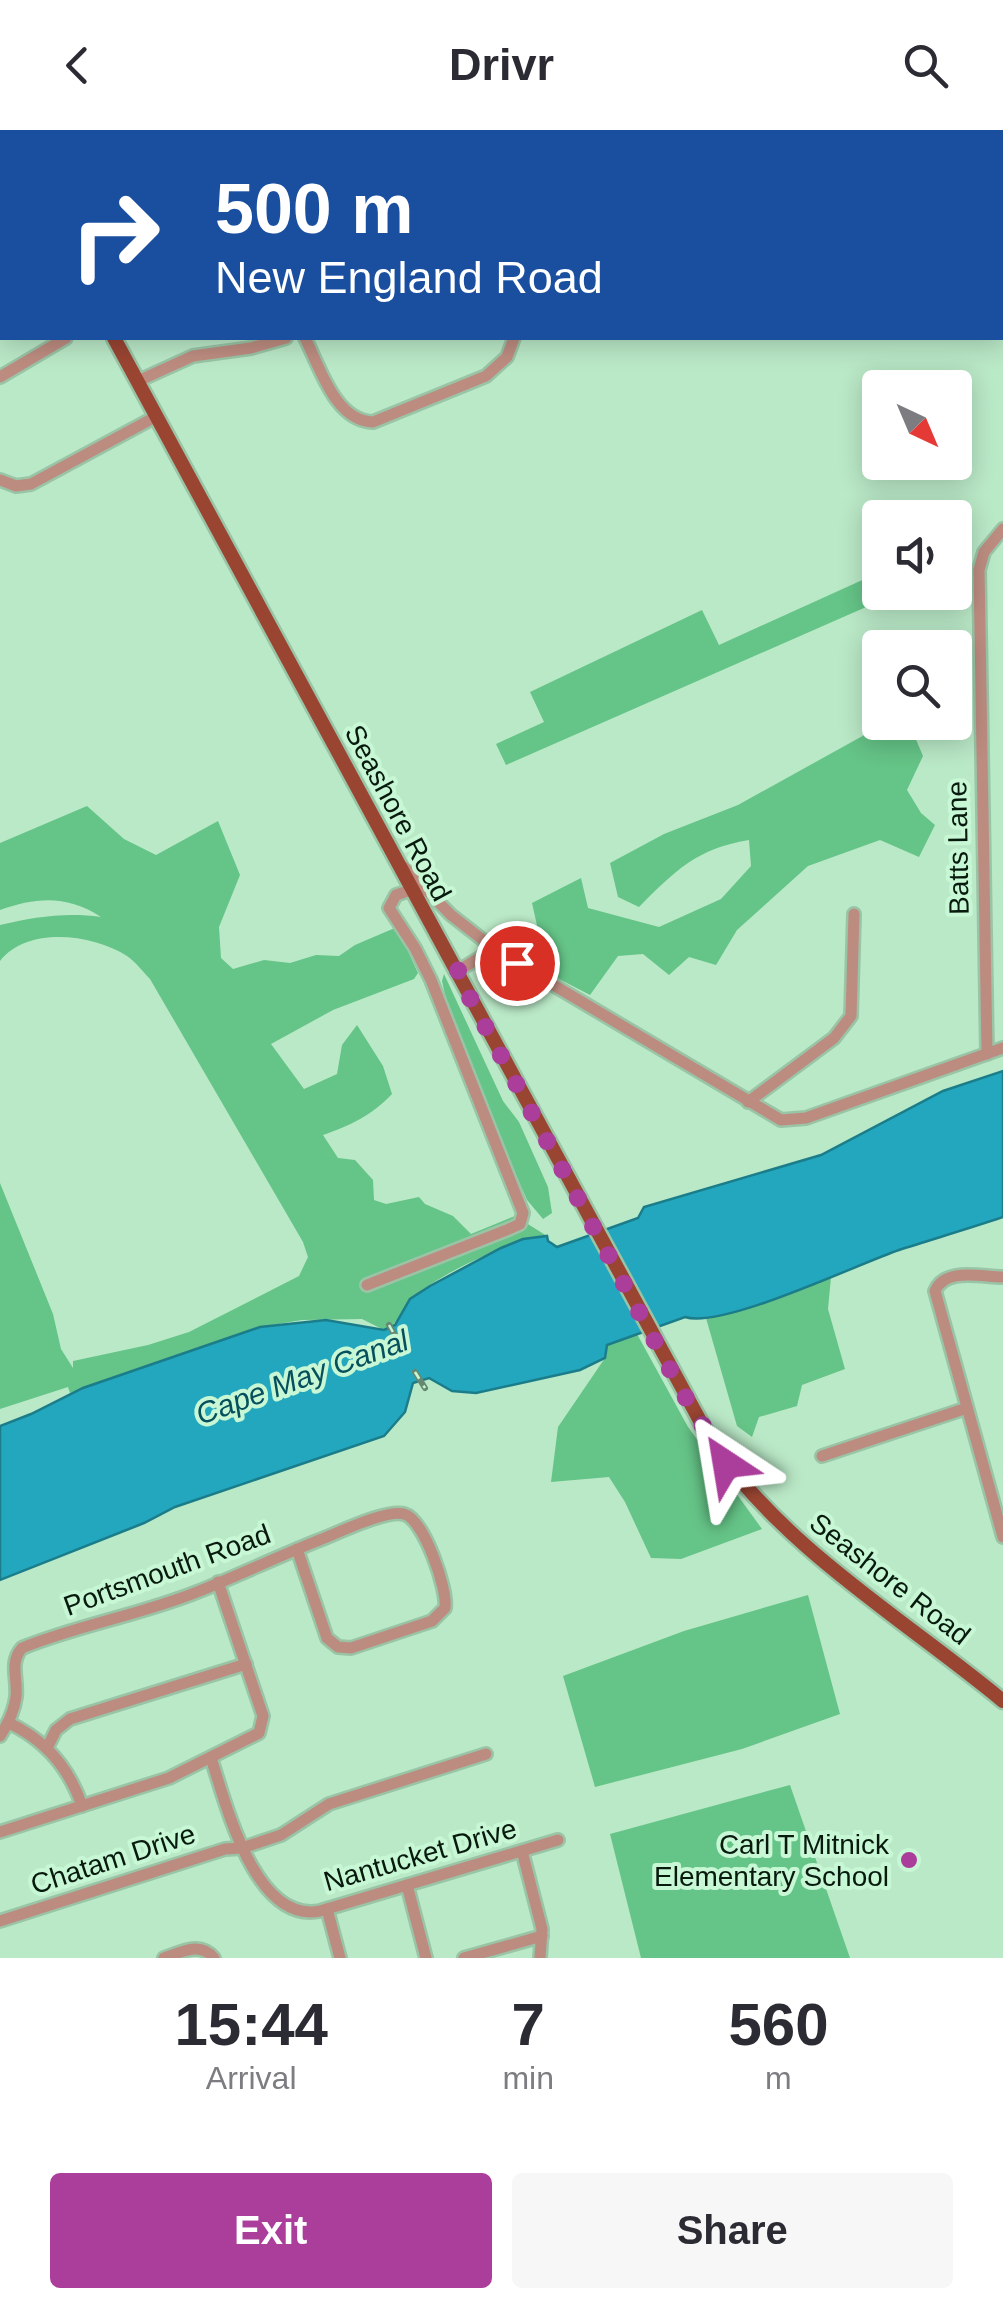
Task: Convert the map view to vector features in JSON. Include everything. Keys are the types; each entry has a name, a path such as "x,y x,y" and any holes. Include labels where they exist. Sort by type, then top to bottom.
{"main road":[{"name":"Seashore Road","path":"115,340 712,1443 758,1501 800,1541 1003,1700"}],"street":[{"path":"0,377 63,340"},
{"path":"138,381 194,356 279,340"},
{"path":"306,340 345,412 358,421 373,422 486,376 507,357 513,340"},
{"path":"0,480 16,486 31,484 157,416"},
{"name":"Batts Lane","path":"987,1054 979,570 984,552 1003,530"},
{"path":"394,857 451,915 501,954 781,1120 799,1120 1003,1048"},
{"path":"367,1285 520,1224 522,1213 430,980 415,948 388,908 396,895 411,890"},
{"path":"748,1102 834,1038 851,1016 854,914"},
{"path":"456,972 481,957 501,954"},
{"path":"1003,1277 949,1276 937,1286 936,1297 1003,1537"},
{"path":"822,1456 967,1408"},
{"name":"Portsmouth Road","path":"0,1736 16,1700 14,1658 22,1648 196,1592 297,1549 392,1514 406,1514 416,1521 446,1596 445,1608 432,1621 350,1648 338,1647 327,1638 297,1549"},
{"path":"0,1832 169,1778 254,1737 262,1728 263,1716 218,1582"},
{"path":"47,1748 56,1730 70,1720 246,1664"},
{"path":"8,1722 47,1748 70,1778 82,1806"},
{"name":"Chatam Drive","path":"0,1921 242,1848 298,1826 329,1804 486,1754"},
{"name":"Nantucket Drive","path":"211,1758 242,1848 286,1907 303,1912 327,1909 558,1840"},
{"path":"522,1851 542,1936 540,1958"},
{"path":"407,1885 426,1958"},
{"path":"327,1909 340,1958"},
{"path":"464,1958 542,1936"},
{"path":"164,1958 196,1948 207,1950 214,1958"}],"green space":[{"path":"862,580 862,609 506,765 496,744 544,722 530,692 702,610 719,645"},
{"path":"862,736 862,740 916,740 923,756 907,790 921,813 935,825 919,857 880,840 808,866 737,930 716,965 689,957 669,975 643,954 618,956 590,995 517,957 540,939 532,903 581,878 588,908 659,927 721,899 751,866 749,840 701,855 664,882 639,907 618,897 610,863 664,834 738,805"},
{"path":"87,806 124,839 156,855 218,821 240,875 219,927 221,958 233,969 264,960 290,963 316,955 339,956 397,927 418,973 414,979 333,1010 271,1044 304,1089 337,1074 342,1045 357,1025 383,1066 392,1094 360,1119 323,1135 338,1158 355,1160 373,1180 374,1200 386,1204 419,1197 425,1204 453,1216 471,1234 515,1216 547,1236 496,1251 442,1278 413,1297 384,1330 362,1319 302,1320 260,1327 70,1393 68,1387 0,1409 0,1183 53,1314 61,1349 73,1368 73,1361 189,1332 299,1276 308,1257 303,1242 150,979 133,961 113,948 61,937 27,942 0,961 0,925 50,916 101,917 76,905 52,900 0,910 0,843"},
{"path":"444,974 548,1187 552,1213 543,1219 527,1200 450,1017"},
{"path":"831,1277 828,1309 845,1369 802,1385 797,1406 759,1417 752,1437 737,1426 706,1318"},
{"path":"637,1334 688,1427 762,1529 681,1559 651,1558 609,1477 551,1482 558,1427 605,1358 606,1345"},
{"path":"808,1595 840,1714 742,1749 595,1787 563,1676 684,1631"},
{"path":"790,1785 850,1958 641,1958 610,1834"}],"water":[{"name":"Cape May Canal","path":"1003,1071 1003,1217 899,1250 758,1305 728,1314 685,1317 607,1345 605,1358 580,1370 476,1393 452,1391 429,1378 413,1383 405,1412 384,1436 175,1507 0,1580 0,1426 83,1388 260,1327 326,1320 384,1330 395,1325 410,1299 501,1248 523,1239 547,1236 557,1247 638,1218 644,1207 821,1155 943,1091"}],"railway":[{"path":"389,1325 394,1334"},
{"path":"415,1372 425,1388"}],"place":[{"name":"Carl T Mitnick Elementary School","path":"909,1860"}],"route":[{"path":"517,963 493,954 456,972 680,1388 726,1464"}]}
